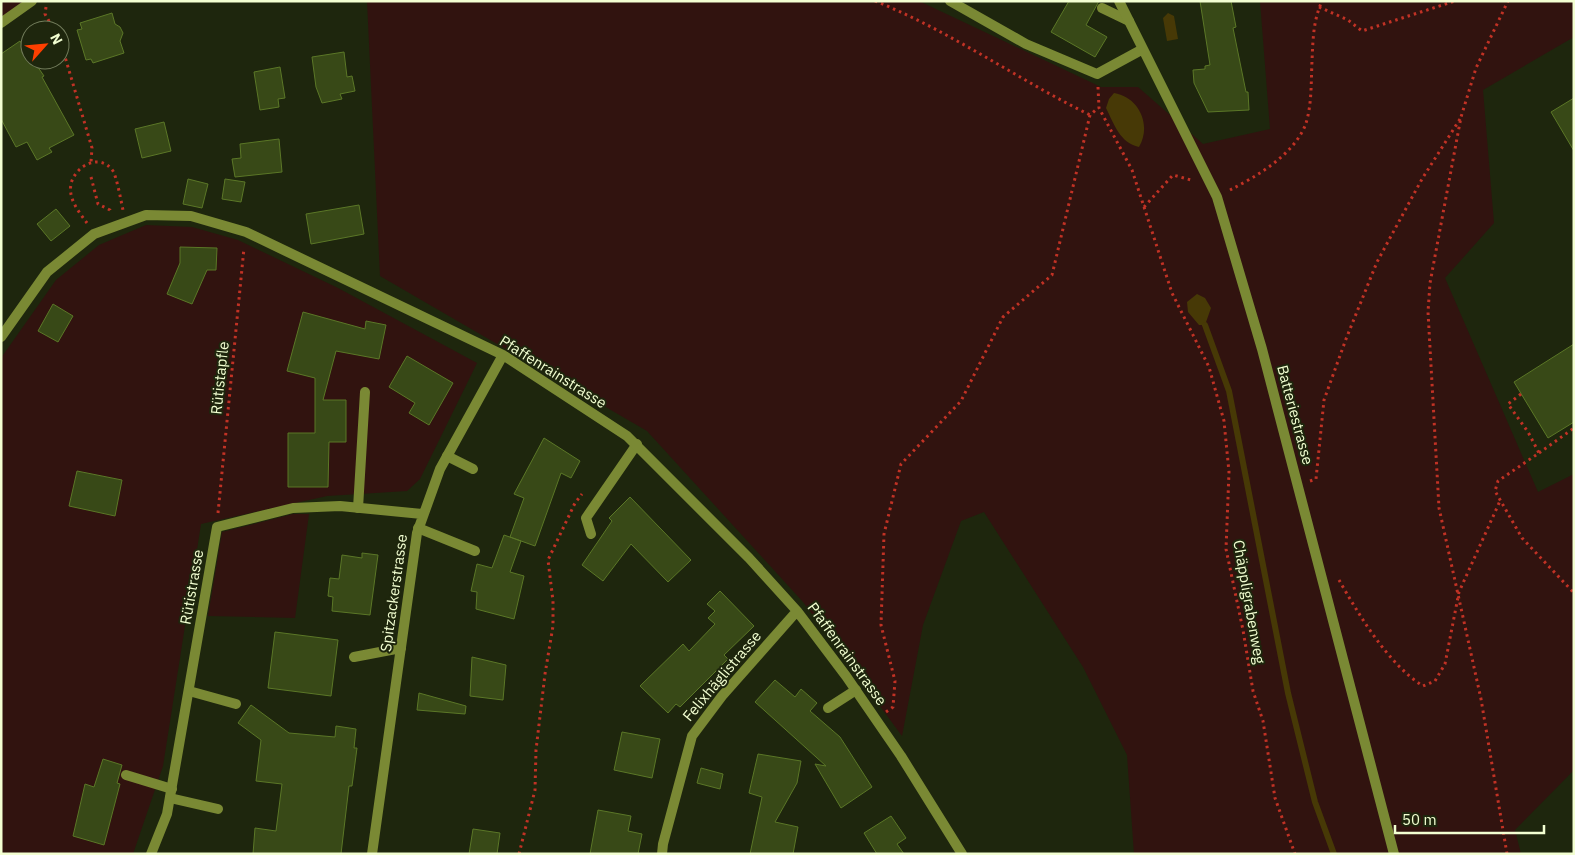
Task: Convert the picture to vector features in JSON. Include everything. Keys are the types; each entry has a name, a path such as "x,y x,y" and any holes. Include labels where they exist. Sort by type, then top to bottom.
{"street":[{"path":"1,23 32,1"},
{"path":"950,1 1026,44 1097,74 1143,49"},
{"name":"Batteriestrasse","path":"1120,1 1217,198 1262,349 1298,483 1372,780 1394,854"},
{"path":"1102,8 1129,21"},
{"name":"Pfaffenrainstrasse","path":"1,337 47,272 94,234 146,215 192,216 246,232 502,355 637,444 797,611 856,690 962,854"},
{"name":"Spitzackerstrasse","path":"372,854 418,528 422,514 447,456 502,355"},
{"path":"358,508 365,392"},
{"path":"590,534 586,518 637,444"},
{"path":"447,456 473,469"},
{"path":"216,527 293,508 340,506 422,514"},
{"name":"Rütistrasse","path":"151,854 167,814 216,527"},
{"path":"418,528 475,551"},
{"name":"Felixhäglistrasse","path":"662,854 692,736 722,696 797,611"},
{"path":"354,656 401,648"},
{"path":"828,708 856,690"},
{"path":"189,691 236,704"},
{"path":"126,775 218,809"}],"path":[{"path":"47,1 45,14 48,20"},
{"path":"875,1 933,26 993,63 1090,115"},
{"path":"1217,198 1252,178 1285,154 1304,126 1311,94 1313,27 1322,1"},
{"path":"1319,7 1348,20 1362,31 1455,1"},
{"path":"1507,854 1481,699 1439,508 1428,312 1430,283 1461,117 1476,68 1508,1"},
{"path":"69,70 92,148 91,162"},
{"name":"Chäppligrabenweg","path":"1097,74 1099,108 1132,170 1172,293 1209,367 1224,421 1229,472 1226,549 1243,630 1253,691 1263,721 1275,798 1295,854"},
{"path":"876,721 893,707 895,680 881,625 881,607 884,534 901,464 961,402 1003,317 1052,275 1090,115 1099,108"},
{"path":"1298,483 1316,480 1324,400 1378,262 1422,179 1461,117"},
{"path":"94,234 74,206 70,185 78,169 91,162 102,163 113,171 125,222"},
{"path":"1144,207 1173,175 1191,180 1195,187"},
{"path":"91,177 98,204"},
{"name":"Rütistapfle","path":"216,527 246,232"},
{"path":"1521,394 1508,404 1528,432 1538,453"},
{"path":"1574,428 1498,482 1495,492 1522,538 1574,593"},
{"path":"519,854 535,790 538,731 544,674 554,626 548,560 575,503 587,488"},
{"path":"1318,562 1337,576 1365,625 1411,678 1423,686 1435,681 1445,664 1459,592 1500,501"}],"shaded area":[{"path":"1,1 29,1 1,19"},
{"path":"367,1 919,1 1101,87 1138,87 1203,144 1270,129 1260,1 1574,1 1574,37 1483,90 1494,223 1445,278 1538,492 1574,474 1574,770 1515,830 1521,854 1134,854 1127,755 1083,667 984,512 961,521 923,625 902,736 803,602 647,431 380,276"},
{"path":"1168,13 1174,16 1178,39 1167,41 1163,18"},
{"path":"1114,93 1130,100 1141,113 1144,130 1143,139 1139,147 1132,145 1122,137 1106,108 1109,99"},
{"path":"146,225 192,227 238,240 338,288 477,363 420,479 407,491 327,496 201,524 163,766 133,854 1,854 1,358 56,280 99,245"},
{"path":"1197,294 1205,298 1211,308 1205,325 1199,325 1188,312 1187,302"},
{"path":"293,514 309,514 295,618 208,616 222,532"}],"building":[{"path":"1069,1 1099,1 1086,25 1107,37 1095,57 1051,32"},
{"path":"1200,1 1231,1 1236,27 1233,28 1246,92 1248,92 1249,110 1208,112 1194,83 1193,70 1205,69 1205,66 1210,65"},
{"path":"112,13 115,24 120,27 123,33 120,41 124,53 93,63 91,59 86,60 77,30 82,29 80,23"},
{"path":"20,41 20,70 40,70 74,135 49,148 52,152 37,160 27,142 16,147 1,119 1,54"},
{"path":"344,52 347,77 352,76 355,91 340,94 342,99 322,103 316,87 312,57"},
{"path":"280,67 285,98 278,99 279,107 260,110 254,72"},
{"path":"1574,98 1574,151 1551,112"},
{"path":"164,122 171,151 142,158 135,129"},
{"path":"279,139 282,172 235,177 232,159 241,158 240,144"},
{"path":"188,179 208,184 202,208 183,204"},
{"path":"225,179 245,182 241,202 222,199"},
{"path":"359,205 364,234 311,244 306,214"},
{"path":"56,209 70,226 51,241 37,224"},
{"path":"180,247 217,248 216,270 207,270 192,304 167,294 180,263"},
{"path":"53,304 73,316 58,342 38,331"},
{"path":"303,312 365,329 366,321 386,325 379,359 336,351 323,400 346,400 346,442 329,442 328,487 288,487 288,433 315,433 315,378 287,371"},
{"path":"1574,344 1574,422 1548,438 1514,382"},
{"path":"407,356 453,383 429,425 409,413 415,403 389,387"},
{"path":"544,438 580,461 571,478 561,473 535,546 510,537 524,498 514,494"},
{"path":"77,471 122,480 115,516 69,506"},
{"path":"630,497 691,560 668,582 631,544 603,581 582,565 612,521 609,518"},
{"path":"504,535 521,541 510,572 524,576 514,619 476,609 477,592 471,591 477,564 492,568"},
{"path":"362,553 378,555 370,615 332,611 333,597 328,596 330,578 339,579 342,555 362,558"},
{"path":"720,591 754,626 724,655 728,659 680,707 676,704 668,713 640,686 683,644 689,651 715,624 708,618 715,611 707,604"},
{"path":"275,632 338,640 331,696 268,688"},
{"path":"472,657 506,665 503,700 470,696"},
{"path":"775,680 795,697 801,689 817,703 810,711 840,737 872,787 841,808 815,764 826,766 755,702"},
{"path":"419,693 466,706 465,714 417,710"},
{"path":"251,705 289,733 335,737 336,726 356,729 354,748 357,748 352,786 349,786 341,854 253,854 255,828 276,831 282,784 256,781 261,740 238,723"},
{"path":"622,732 660,739 652,778 614,770"},
{"path":"758,754 801,761 797,783 775,822 798,827 793,854 750,854 762,797 749,793"},
{"path":"103,759 122,765 117,783 120,784 104,845 73,836 85,784 94,787"},
{"path":"701,768 723,774 720,789 697,783"},
{"path":"598,810 631,816 628,831 642,834 638,854 590,854"},
{"path":"891,816 906,838 897,844 904,854 877,854 864,833"},
{"path":"473,829 500,833 497,854 469,854"}],"waterway":[{"path":"1205,325 1229,391 1288,693 1315,802 1334,854"}]}
